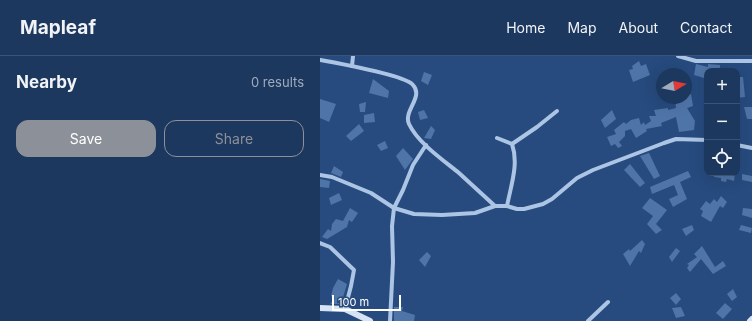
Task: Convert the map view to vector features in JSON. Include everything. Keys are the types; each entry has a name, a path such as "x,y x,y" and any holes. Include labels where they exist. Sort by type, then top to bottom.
{"street":[{"path":"352,66 353,56"},
{"path":"678,56 702,62 752,61"},
{"path":"320,60 373,70 410,82 416,90 416,97 409,110 408,122 426,145 494,206"},
{"path":"512,144 557,112"},
{"path":"497,138 506,140 512,144 515,152 516,166 506,206"},
{"path":"320,175 332,177 371,193 394,208 414,214 475,214 494,206 524,209 543,204 552,199 577,178 588,172 664,143 676,140 704,140"},
{"path":"390,321 393,262 392,226 394,208 412,166 426,145"},
{"path":"740,146 752,148"},
{"path":"320,243 330,247 354,270 352,286 345,309"},
{"path":"588,321 608,302"},
{"path":"320,308 345,309 370,321"}],"building":[{"path":"639,61 641,66 646,64 650,75 633,82 629,70 633,69 632,66"},
{"path":"696,64 708,67 708,64 720,65 720,68 704,68 704,78 694,75"},
{"path":"424,72 432,75 428,85 421,81"},
{"path":"740,77 743,77 745,97 740,98"},
{"path":"373,79 389,91 388,98 369,93"},
{"path":"320,99 336,104 329,122 320,118"},
{"path":"692,100 693,106 687,108 695,121 694,130 679,132 676,117 661,123 662,126 646,129 647,131 636,138 631,129 625,131 625,136 619,142 622,146 618,148 615,144 611,146 607,137 616,134 614,130 624,122 626,124 631,120 639,118 641,125 644,122 645,125 651,121 649,116 656,116 654,110 668,108 668,110 676,108 676,104 692,104"},
{"path":"366,102 365,112 360,112 359,104"},
{"path":"744,107 752,107 752,119 747,119"},
{"path":"424,110 428,118 420,120 418,112"},
{"path":"612,110 616,119 605,128 601,120"},
{"path":"374,113 375,122 364,123 364,115"},
{"path":"359,124 364,131 351,141 346,136"},
{"path":"431,126 435,130 431,139 424,138"},
{"path":"385,141 388,148 381,151 377,145"},
{"path":"403,148 413,159 405,170 396,156"},
{"path":"649,153 660,176 654,179 640,156"},
{"path":"630,164 645,183 640,187 624,170"},
{"path":"334,166 343,172 341,177 331,173"},
{"path":"688,171 691,177 680,182 687,199 673,207 669,199 678,195 674,185 652,194 650,187"},
{"path":"742,174 752,176 752,182 742,180"},
{"path":"735,176 734,181 727,179 726,182 721,181 721,178 714,177"},
{"path":"320,179 330,181 329,188 320,187"},
{"path":"339,193 342,200 331,205 329,198"},
{"path":"721,196 727,202 723,208 720,206 711,222 701,216 703,211 700,209 706,201 710,204 714,199 717,202"},
{"path":"650,198 667,210 656,224 662,230 656,234 647,224 653,216 642,208"},
{"path":"350,208 358,213 352,222 349,220 347,227 327,239 322,237 328,229 331,231 332,224 336,219 343,221"},
{"path":"743,208 752,209 752,218 742,215"},
{"path":"692,225 694,230 686,236 682,229"},
{"path":"741,225 752,228 751,233 739,230"},
{"path":"642,240 645,244 641,253 639,251 630,266 623,254 629,249 630,251"},
{"path":"702,246 715,267 723,261 726,266 713,274 701,259 690,272 687,268 689,265 687,264 697,257 694,254"},
{"path":"676,248 680,251 672,262 669,257"},
{"path":"427,252 431,256 425,267 419,260"},
{"path":"338,279 347,284 341,304 330,304 335,298 331,296"},
{"path":"733,289 737,297 732,301 727,294"},
{"path":"676,293 681,299 676,305 670,298"},
{"path":"725,303 732,309 723,319 716,313"},
{"path":"394,307 403,307 402,311 415,315 414,321 394,321"},
{"path":"681,307 685,316 676,318 672,308"}]}
